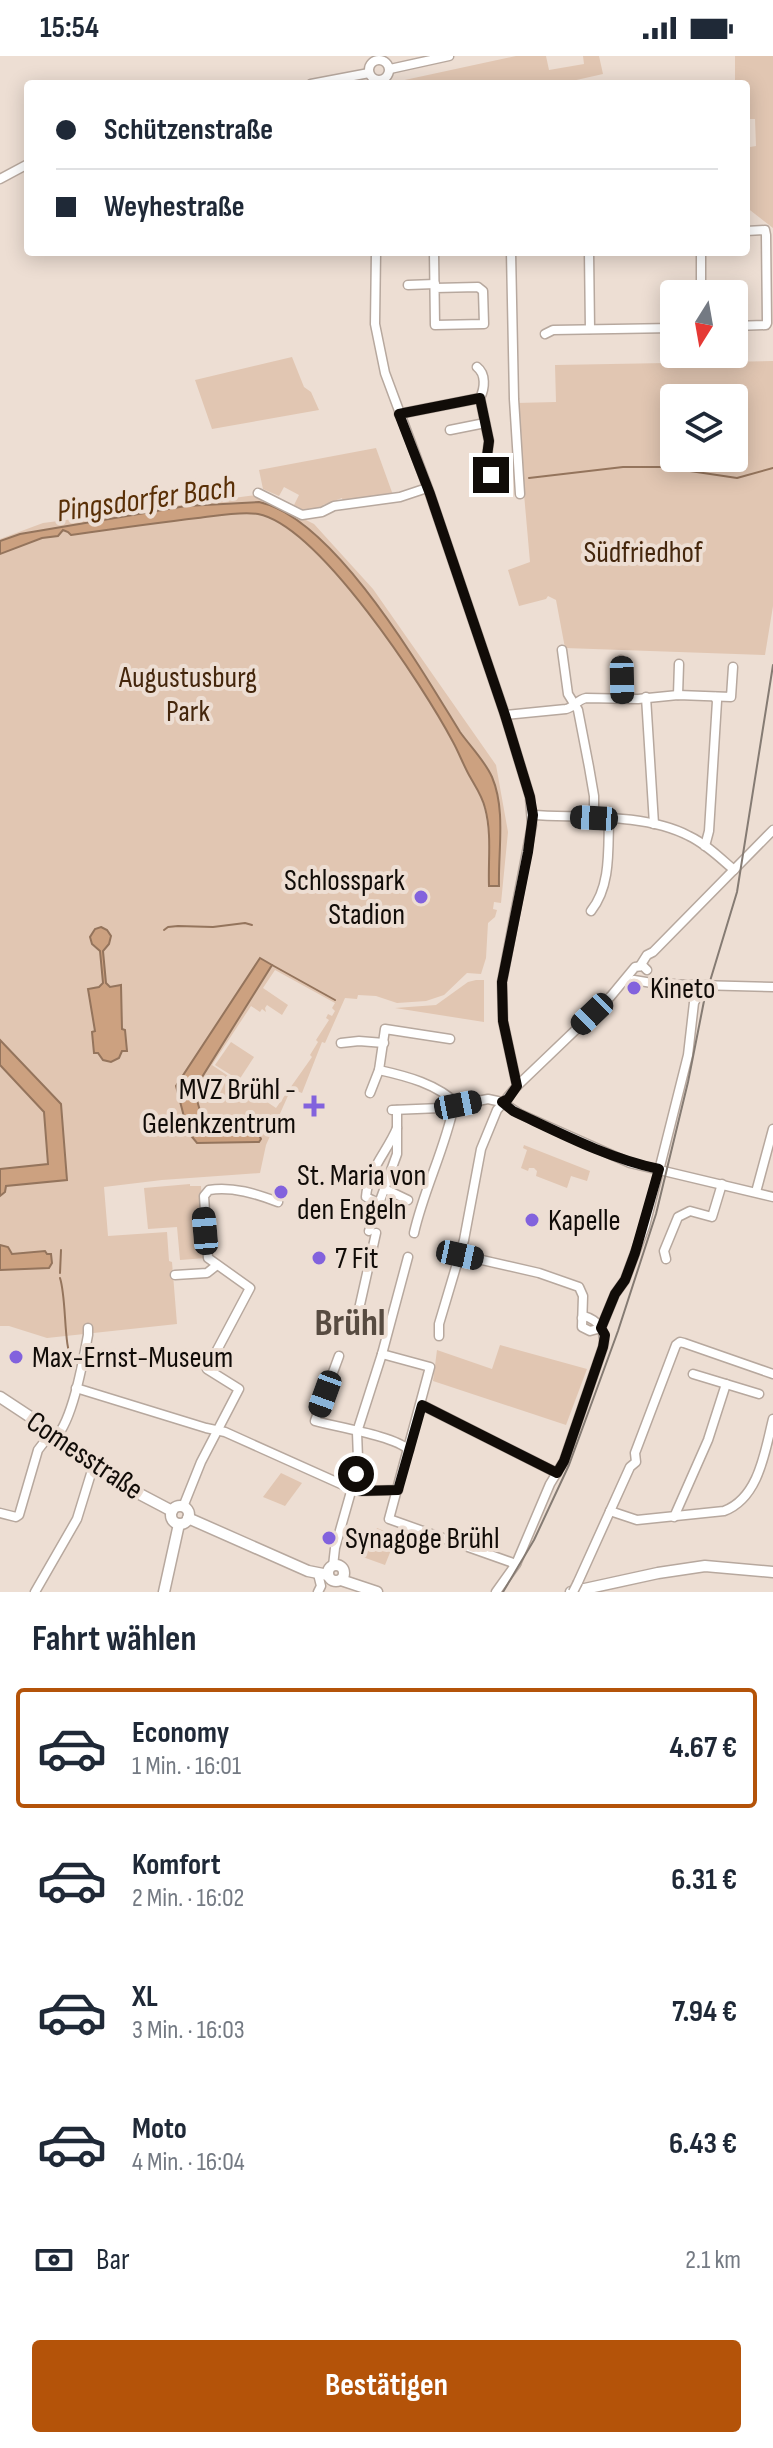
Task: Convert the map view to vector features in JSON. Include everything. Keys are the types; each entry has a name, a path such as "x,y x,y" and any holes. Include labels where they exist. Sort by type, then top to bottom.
{"main road":[{"name":"Comesstraße","path":"0,1397 115,1481 181,1515 326,1572"},
{"path":"164,1592 181,1515"},
{"path":"326,1572 338,1566 344,1574 341,1580 377,1592"},
{"path":"574,1589 705,1566 773,1572"}],"street":[{"path":"390,69 449,56"},
{"path":"376,80 369,73 370,64 378,58 390,69 382,80"},
{"path":"332,80 369,73"},
{"path":"0,179 24,166"},
{"path":"748,326 767,323 765,230 750,231"},
{"path":"376,256 376,332 385,373 505,715 530,797 533,815 502,982 503,1021 517,1086"},
{"path":"408,285 435,286 478,287 483,291 484,324 435,325 435,286 434,256"},
{"path":"511,256 514,399 520,494"},
{"path":"589,256 590,329"},
{"path":"701,256 701,280"},
{"path":"545,334 553,330 660,328"},
{"path":"477,367 483,375 484,388 480,398 489,444 483,453 492,484"},
{"path":"399,414 480,398"},
{"path":"450,430 485,423"},
{"path":"258,493 302,515 322,512 334,506 400,497 427,488"},
{"path":"562,650 568,694 579,718 589,767 594,818"},
{"path":"621,660 622,699"},
{"path":"678,695 679,664"},
{"path":"505,715 566,709 586,698 731,697 733,667"},
{"path":"646,697 654,824"},
{"path":"705,846 709,831 715,697"},
{"path":"533,815 654,824 682,833 705,846 734,870"},
{"path":"591,911 605,885 609,819"},
{"path":"633,976 639,982 645,973 647,955 773,830"},
{"path":"439,1336 439,1324 464,1240 481,1149 502,1102 633,976 635,967 686,991 695,1001"},
{"path":"671,984 773,987"},
{"path":"460,1255 534,1271 579,1287 584,1301 581,1325 586,1330 601,1328 635,1253 659,1169 688,1055 696,985"},
{"path":"370,1093 379,1070 385,1029 450,1039"},
{"path":"341,1043 384,1043"},
{"path":"379,1070 426,1084 451,1098 456,1105"},
{"path":"355,1327 378,1203 397,1154 394,1110 441,1108 488,1099 502,1102 513,1111 630,1163 773,1197"},
{"path":"414,1233 415,1203 450,1126 456,1105"},
{"path":"378,1203 366,1197 368,1184 397,1127"},
{"path":"756,1192 773,1129"},
{"path":"666,1259 664,1251 678,1217 690,1211 712,1217 722,1184"},
{"path":"385,1189 415,1203"},
{"path":"181,1515 189,1488 239,1389 207,1369 250,1288 207,1255 203,1207 206,1192 234,1190 278,1202"},
{"path":"318,1592 352,1489 358,1459 357,1432 408,1257"},
{"path":"175,1275 207,1273 217,1265"},
{"path":"0,1513 19,1515 38,1450 66,1421 88,1328"},
{"path":"497,1591 516,1564 550,1484 564,1461 603,1347 605,1335 601,1328"},
{"path":"574,1589 630,1467 636,1462 635,1453 674,1348 680,1342 773,1374"},
{"path":"382,1354 430,1367 422,1405 388,1517 391,1521 516,1564"},
{"path":"339,1356 315,1421 404,1445 409,1450"},
{"path":"693,1374 759,1394"},
{"path":"674,1517 698,1467 726,1384"},
{"path":"76,1388 218,1431 352,1489 398,1490"},
{"path":"422,1405 557,1473"},
{"path":"610,1511 637,1520 724,1511 736,1506 755,1482 773,1419"},
{"path":"35,1592 71,1532 93,1467"}],"green space":[{"path":"516,56 546,56 549,70 584,64 583,56 599,56 603,74 576,80 405,80"},
{"path":"735,56 773,56 773,228 750,210 750,147 756,146 755,119 750,119 750,80 735,80"},
{"path":"292,357 304,387 311,392 319,410 212,429 195,380"},
{"name":"Südfriedhof","path":"748,361 773,361 773,606 765,655 565,648 556,600 548,596 519,606 508,570 530,562 516,403 556,402 555,365 660,363 660,368 748,368"},
{"path":"376,448 393,495 343,502 342,498 323,505 324,509 307,512 294,505 299,495 284,487 279,496 263,489 259,470"},
{"name":"Augustusburg Park","path":"256,495 314,524 373,589 496,765 508,832 501,903 494,902 493,909 497,910 495,917 488,923 486,958 481,974 467,973 444,995 426,1001 397,1003 376,996 358,995 357,999 345,998 325,1043 322,1042 302,1093 291,1089 266,1145 260,1173 104,1187 108,1236 167,1232 177,1324 47,1338 0,1326 0,539 43,523","holes":["479,793 499,823 499,885 489,886 488,828","275,970 335,1003 332,1008 335,1011 332,1016 328,1014 326,1018 329,1020 316,1040 318,1042 310,1055 312,1057 276,1108 212,1065 251,1006 266,1012 267,1005 282,1015 288,1005 263,988"]},
{"path":"484,980 484,1022 395,1008 436,1005 468,982"},
{"path":"231,1042 254,1057 239,1080 215,1065"},
{"path":"524,1145 590,1171 587,1181 571,1176 567,1188 536,1176 534,1168 528,1171 521,1168 527,1150 523,1148"},
{"path":"201,1186 206,1258 180,1260 177,1227 148,1229 144,1188"},
{"path":"500,1345 587,1369 566,1425 433,1381 437,1350 492,1369"},
{"path":"281,1473 302,1483 285,1506 263,1497"},
{"path":"377,1528 404,1539 399,1553 391,1550 385,1565 360,1556 369,1536 374,1537"}],"shaded area":[{"path":"259,502 288,514 317,536 345,565 399,636 460,732 485,765 492,777 499,803 499,886 489,886 489,837 484,803 439,717 368,612 310,547 283,525 258,514 244,513 71,535 63,530 58,536 42,538 0,554 0,541 20,534 186,506"},
{"path":"101,927 111,936 103,951 106,983 110,987 121,985 122,1029 125,1030 127,1051 122,1051 119,1058 111,1062 94,1053 92,1032 95,1031 88,989 103,983 100,951 92,944 90,937 95,929"},
{"path":"260,958 272,965 194,1090 207,1135 258,1133 261,1139 259,1142 197,1143 188,1132 176,1086"},
{"path":"0,1040 61,1104 67,1180 6,1186 0,1196 0,1169 48,1164 44,1112 0,1065"},
{"path":"0,1245 8,1247 12,1254 45,1251 51,1254 52,1263 49,1268 0,1270"}],"waterway":[{"name":"Pingsdorfer Bach","path":"529,478 623,467 663,467 737,478 773,468"},
{"path":"164,930 178,926 252,925"},
{"path":"272,965 335,1000"},
{"path":"60,1273 61,1250"},
{"path":"60,1278 68,1346 73,1362"}],"tram line":[{"path":"503,1592 534,1540 569,1465 618,1331 656,1214 704,1001 737,892 773,665"}],"place":[{"name":"Schlosspark Stadion","path":"421,897"},
{"name":"Kineto","path":"634,988"},
{"name":"MVZ Brühl - Gelenkzentrum","path":"314,1106"},
{"name":"St. Maria von den Engeln","path":"281,1192"},
{"name":"Kapelle","path":"532,1220"},
{"name":"7 Fit","path":"319,1258"},
{"name":"Max-Ernst-Museum","path":"16,1357"},
{"name":"Synagoge Brühl","path":"329,1538"}],"district":[{"name":"Brühl","path":"350,1322"}],"route":[{"path":"356,1474 352,1489 398,1490 422,1405 557,1473 564,1461 603,1347 605,1335 601,1328 615,1294 625,1280 645,1226 659,1169 630,1163 605,1153 513,1111 502,1102 517,1086 503,1021 502,982 533,815 505,715 430,494 399,414 480,398 489,441 487,456 491,475"}]}
